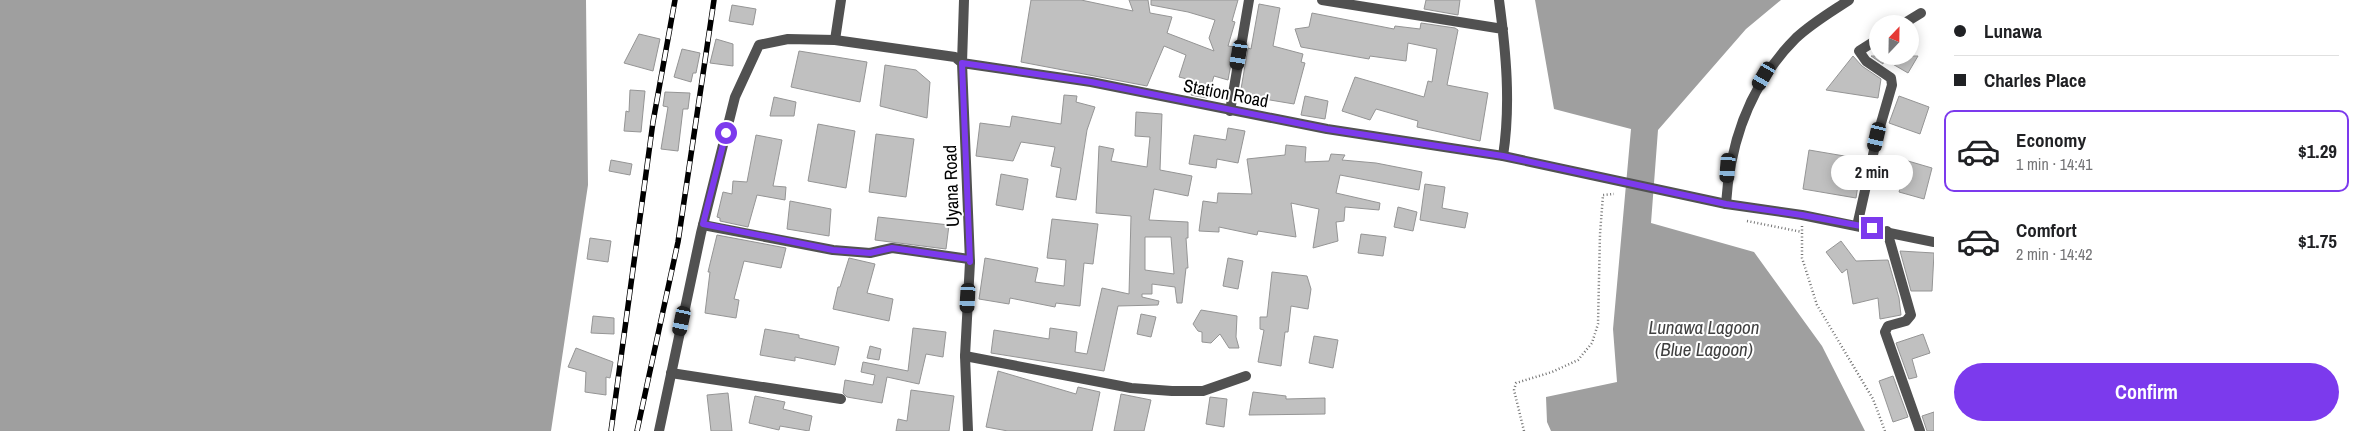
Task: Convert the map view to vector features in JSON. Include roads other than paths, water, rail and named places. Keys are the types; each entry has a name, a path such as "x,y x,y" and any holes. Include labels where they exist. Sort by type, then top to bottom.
{"street":[{"path":"835,40 841,0"},
{"name":"Uyana Road","path":"964,0 962,63 970,262 966,356 968,431"},
{"path":"1230,111 1248,0"},
{"path":"1322,0 1503,29"},
{"path":"1499,0 1503,29 1508,105 1503,156"},
{"path":"1726,204 1728,168 1741,122 1764,76 1798,37 1849,0"},
{"name":"Station Road","path":"703,224 735,96 759,45 788,38 835,40 955,57 962,63 1091,82 1327,129 1503,156 1726,204 1802,215 1934,242"},
{"path":"1869,45 1859,51 1869,63"},
{"path":"1857,226 1877,137 1892,85 1891,78 1872,65"},
{"path":"659,431 703,224 833,250 870,253 892,248 969,259 970,262"},
{"path":"1887,231 1911,315 1906,321 1888,326 1885,332 1920,431"},
{"path":"966,356 1131,388 1172,391 1203,391 1246,376"},
{"path":"671,373 840,399"}],"water":[{"path":"0,0 586,0 588,185 551,431 0,431"},
{"name":"Lunawa Lagoon (Blue Lagoon)","path":"1535,0 1781,0 1746,29 1658,130 1651,223 1754,252 1822,346 1865,431 1551,431 1547,422 1546,397 1617,382 1613,329 1631,129 1554,109"}],"railway":[{"path":"611,431 653,122 675,0"},
{"path":"637,431 678,242 714,0"}]}
